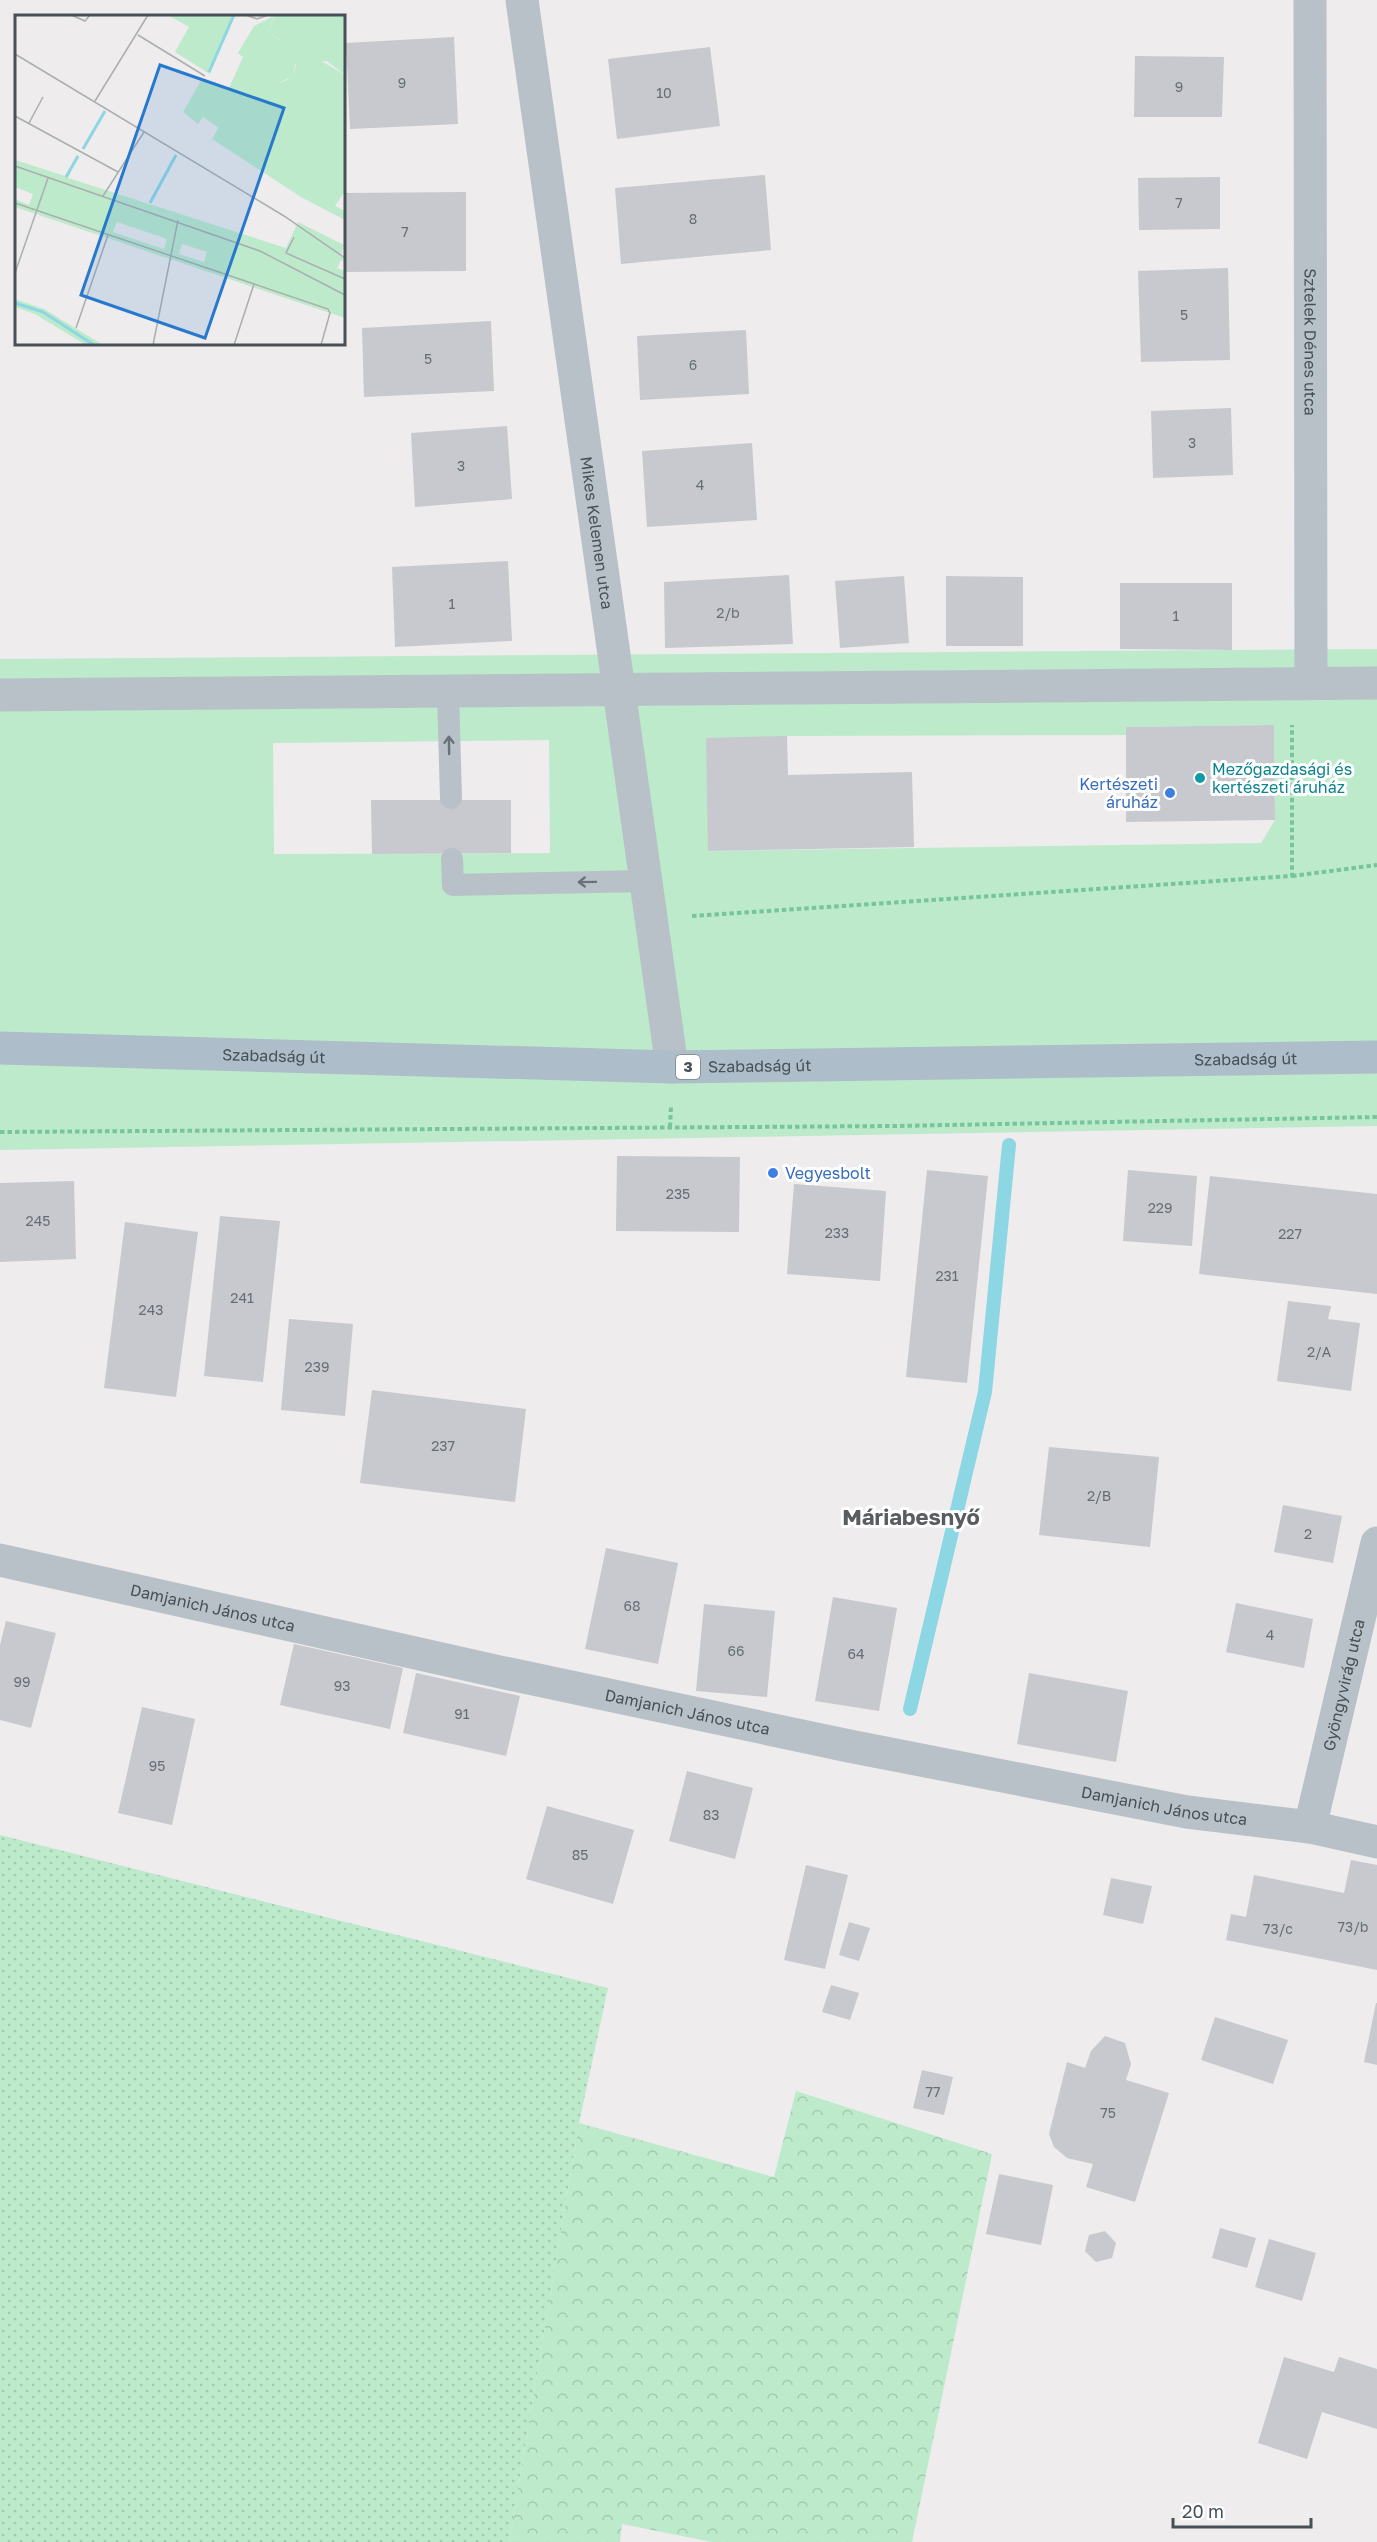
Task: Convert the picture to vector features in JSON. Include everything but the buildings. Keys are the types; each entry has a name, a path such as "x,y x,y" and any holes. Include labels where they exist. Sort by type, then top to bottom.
{"main road":[{"name":"Szabadság út","path":"0,1048 672,1067 1377,1057"}],"street":[{"name":"Mikes Kelemen utca","path":"522,0 617,691 672,1067"},
{"name":"Sztelek Dénes utca","path":"1301,683 1310,0"},
{"path":"0,695 1377,683"},
{"name":"Gyöngyvirág utca","path":"1310,1827 1377,1543"},
{"name":"Damjanich János utca","path":"0,1560 500,1672 849,1746 1187,1812 1310,1827 1377,1842"}],"lane":[{"path":"448,692 451,798"},
{"path":"452,859 453,885 646,881"}],"path":[{"path":"1292,876 1301,683"},
{"path":"652,919 1292,876 1377,865"},
{"path":"0,1132 895,1126 1377,1118"}],"green space":[{"path":"1377,649 1377,1126 0,1150 0,659","holes":["1274,725 1275,820 1261,843 708,851 787,736 1126,735 1126,727","549,740 550,853 274,854 273,743"]},
{"path":"0,1835 608,1988 579,2123 509,2542 0,2542"},
{"path":"796,2091 992,2154 912,2542 712,2542 622,2524 620,2542 509,2542 579,2123 774,2177"}],"waterway":[{"path":"910,1709 985,1392 1009,1145"}],"place":[{"name":"Mezőgazdasági és kertészeti áruház","path":"1200,778"},
{"name":"Kertészeti áruház","path":"1170,793"},
{"name":"Vegyesbolt","path":"773,1173"}],"district":[{"name":"Máriabesnyő","path":"911,1517"}]}
